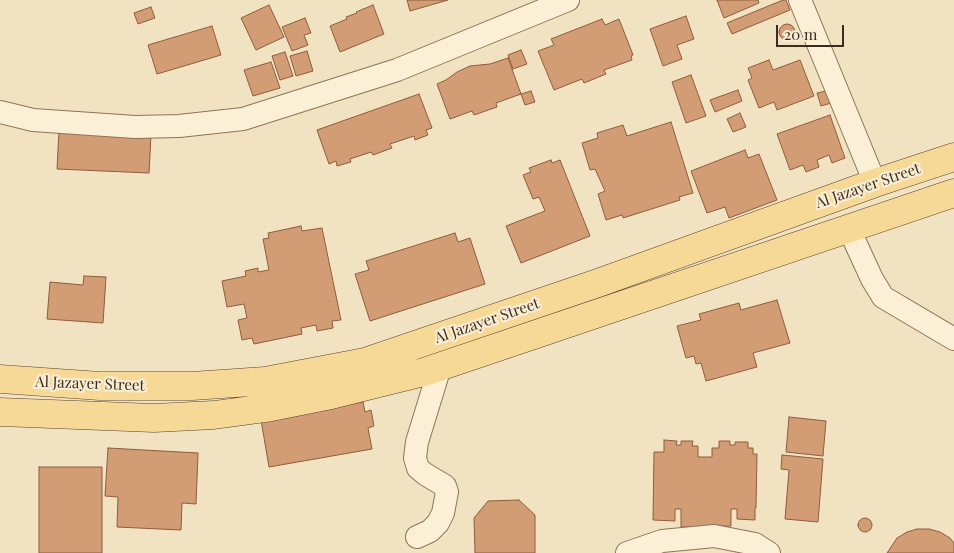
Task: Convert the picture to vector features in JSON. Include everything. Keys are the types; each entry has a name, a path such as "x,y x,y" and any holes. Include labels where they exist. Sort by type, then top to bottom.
{"main road":[{"name":"Al Jazayer Street","path":"0,379 100,386 192,386 265,381 365,362 598,283 954,157"},
{"name":"Al Jazayer Street","path":"0,412 154,418 214,415 266,408 331,395 440,367 954,193"}],"street":[{"path":"0,112 33,120 135,127 179,126 243,119 397,70 568,0"},
{"path":"800,0 875,184"},
{"path":"850,229 872,279 883,297 954,340"},
{"path":"417,537 430,531 438,523 443,513 447,492 446,486 418,468 415,458 417,442 440,367"},
{"path":"627,553 662,541 714,536 755,544 770,553"}],"building":[{"path":"407,0 448,0 410,11"},
{"path":"717,0 758,0 759,3 724,18"},
{"path":"786,0 790,10 732,34 727,23"},
{"path":"269,5 284,37 256,50 241,18"},
{"path":"373,5 384,34 340,52 330,26"},
{"path":"151,7 155,18 138,24 134,13"},
{"path":"686,16 694,39 677,45 682,59 663,66 650,29"},
{"path":"305,18 311,33 304,35 308,45 292,51 282,27"},
{"path":"602,19 605,25 619,19 633,55 631,56 632,60 604,70 606,74 584,83 582,79 554,90 538,51 554,45 551,39"},
{"path":"787,24 793,26 795,32 793,38 787,40 781,38 779,32 781,26"},
{"path":"212,26 221,55 157,74 148,45"},
{"path":"521,50 527,64 513,69 508,55"},
{"path":"307,51 313,71 296,76 290,56"},
{"path":"285,52 293,76 280,80 272,56"},
{"path":"508,58 521,94 496,103 497,107 474,115 472,111 450,119 437,84 470,66 490,64"},
{"path":"769,60 773,70 800,60 814,96 777,110 774,102 759,108 748,80 752,78 748,68"},
{"path":"271,62 280,88 253,96 244,70"},
{"path":"691,75 706,116 686,123 672,82"},
{"path":"738,90 742,101 715,112 710,100"},
{"path":"831,90 835,102 821,106 817,93"},
{"path":"531,91 535,102 525,105 521,94"},
{"path":"419,94 432,128 426,130 428,135 415,140 414,136 390,144 392,148 373,155 371,152 350,159 351,162 337,166 336,161 329,164 317,130"},
{"path":"740,113 746,127 733,132 727,119"},
{"path":"830,115 845,158 832,163 829,155 817,160 819,167 806,172 803,165 790,170 777,134"},
{"path":"671,122 693,193 679,197 680,200 623,218 622,215 606,220 598,194 605,191 595,169 590,170 582,143 598,138 597,133 623,125 627,136"},
{"path":"59,131 151,135 149,173 57,169"},
{"path":"745,150 748,158 759,154 777,200 729,218 725,207 707,213 691,171"},
{"path":"551,160 552,163 560,160 590,236 521,263 506,226 545,211 539,197 533,199 523,175 531,172 529,168"},
{"path":"301,226 302,231 322,228 341,320 332,321 333,328 317,331 316,325 301,328 302,334 254,344 252,338 242,340 238,320 247,318 244,304 227,307 222,281 246,276 245,271 258,268 258,272 269,270 263,239 269,238 268,233"},
{"path":"455,233 458,242 470,238 485,284 370,321 355,274 369,270 366,261"},
{"path":"84,276 106,277 103,323 47,319 50,282 83,285"},
{"path":"777,300 790,343 753,353 757,367 706,381 701,363 696,364 694,356 686,358 677,326 701,320 699,314 739,303 741,310"},
{"path":"363,402 365,412 371,410 374,426 368,428 372,449 269,467 261,420"},
{"path":"789,417 826,421 823,456 786,452"},
{"path":"664,440 677,441 676,445 681,445 681,441 693,441 692,446 698,446 698,457 712,457 712,448 719,448 719,441 730,441 730,445 735,445 735,442 748,442 748,448 753,448 753,454 757,454 755,520 737,519 737,509 731,509 731,526 681,527 681,509 675,509 675,521 653,520 654,452 664,452"},
{"path":"108,448 198,453 196,504 182,503 181,530 117,527 118,497 105,496"},
{"path":"782,455 823,459 818,522 785,519 789,470 781,469"},
{"path":"39,467 102,467 102,553 39,553"},
{"path":"519,500 535,515 535,553 475,553 474,518 488,501"},
{"path":"862,518 868,518 872,525 868,532 862,532 858,528 858,522"},
{"path":"917,529 929,529 940,532 950,538 954,543 954,553 887,553 897,538"}]}
